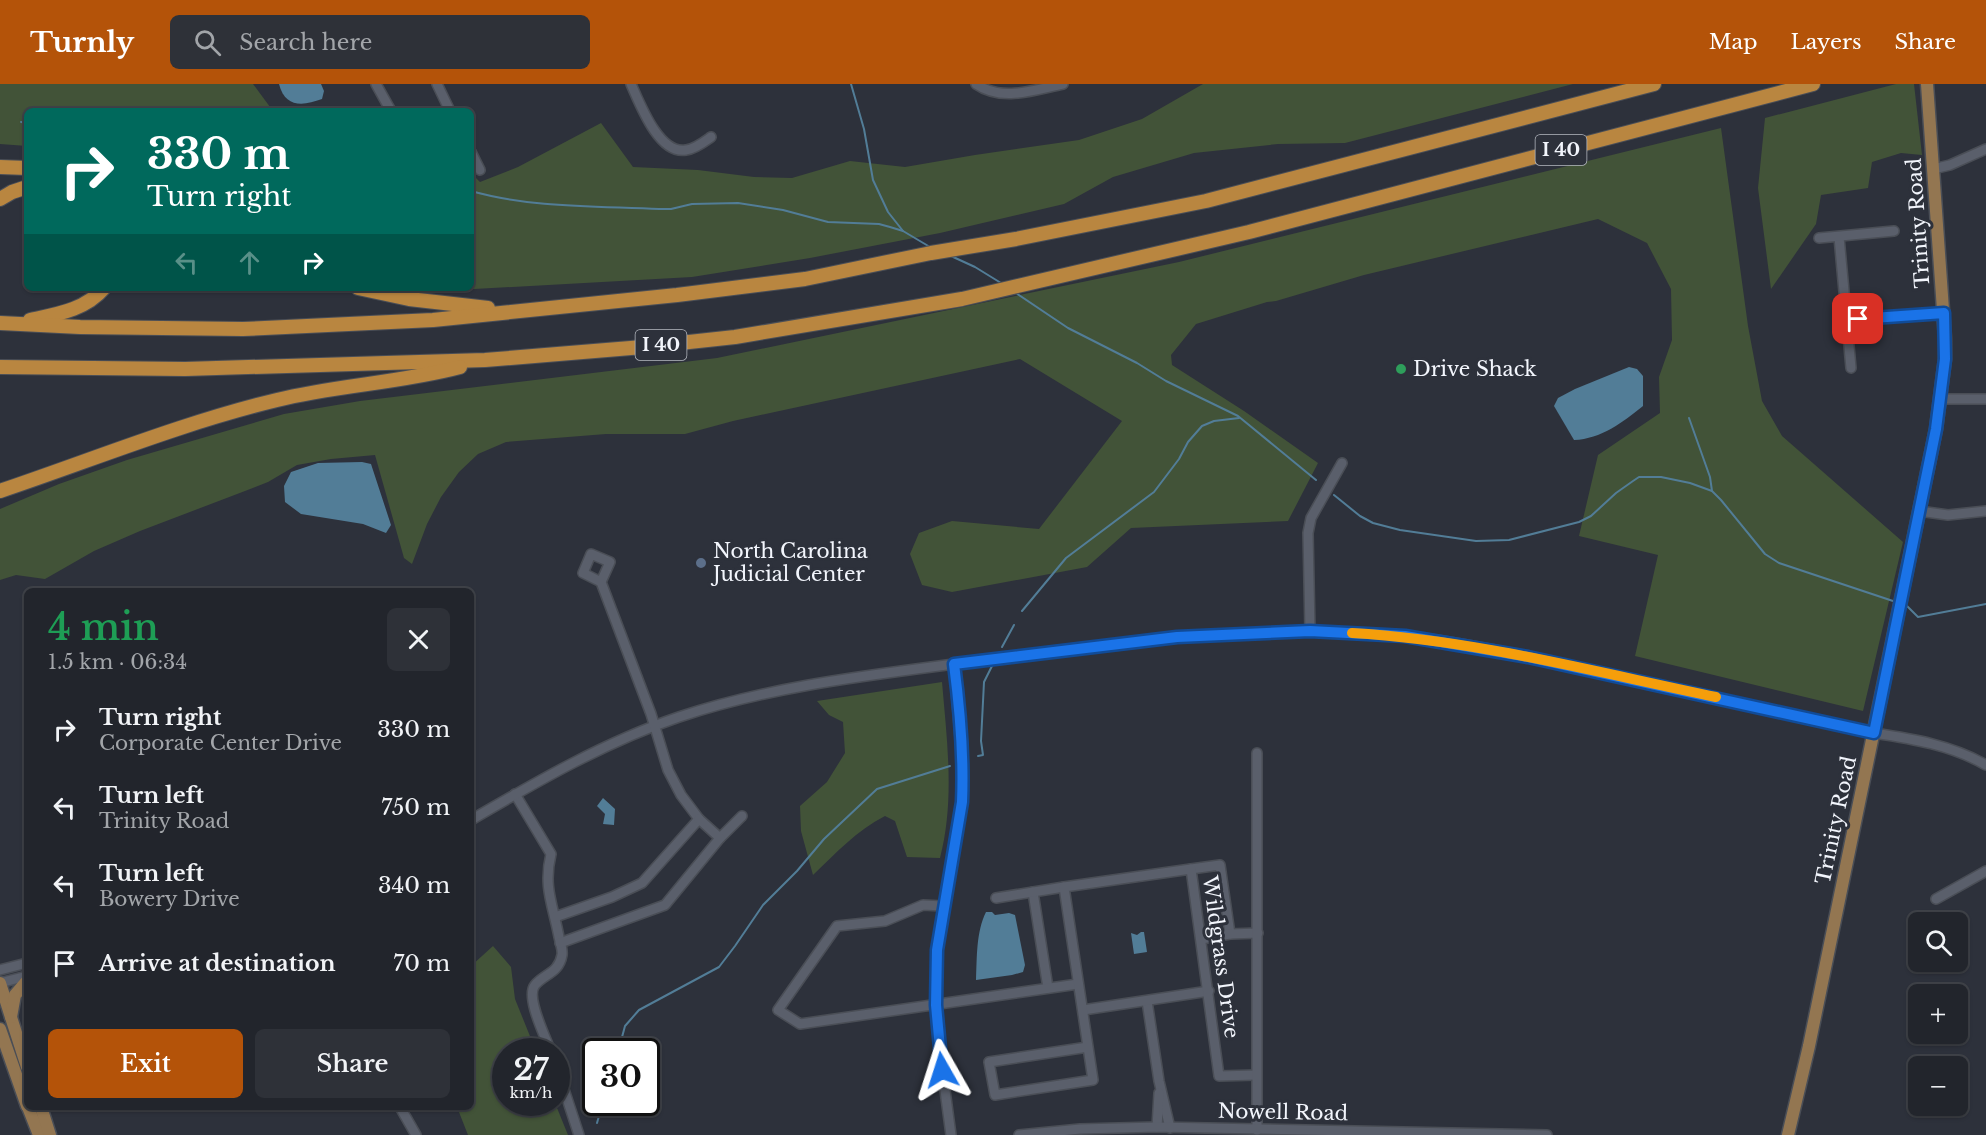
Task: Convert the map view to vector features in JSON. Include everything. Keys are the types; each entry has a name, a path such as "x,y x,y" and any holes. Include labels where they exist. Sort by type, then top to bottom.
{"highway":[{"name":"I 40","path":"6,323 80,327 243,329 432,320 677,296 805,279 1206,201 1654,84"},
{"name":"I 40","path":"0,367 185,369 485,360 735,337 962,299 1249,232 1813,84"},
{"path":"0,167 24,168"},
{"path":"0,199 24,188"},
{"path":"6,323 74,310 101,291"},
{"path":"372,291 409,299 514,311"},
{"path":"0,491 169,431 242,409 314,392 437,373 485,360"}],"main road":[{"name":"Trinity Road","path":"1788,1135 1874,733 1941,399 1945,359 1944,313 1927,86"},
{"path":"0,983 24,1058"},
{"path":"11,1018 15,995 24,984"},
{"path":"0,1029 24,1097"},
{"path":"29,1110 39,1135"},
{"path":"42,1110 50,1135"}],"street":[{"path":"376,84 389,108"},
{"path":"437,84 449,108"},
{"path":"631,84 656,132 671,148 686,150 693,148 711,136"},
{"path":"976,84 987,91 1005,94 1063,84"},
{"path":"1933,169 1950,165 1986,149"},
{"path":"474,158 480,170"},
{"path":"1819,238 1894,231"},
{"path":"1839,237 1851,368"},
{"path":"1847,320 1944,313"},
{"path":"1941,399 1986,399"},
{"path":"1310,631 1308,533 1311,518 1342,463"},
{"path":"1919,511 1948,515 1986,511"},
{"path":"601,582 655,726 668,770 681,795 699,819 720,838"},
{"path":"474,818 576,761 655,726 728,702 782,690 954,664 1177,637 1310,631 1405,636 1509,653 1943,746 1971,756 1986,765"},
{"path":"951,1135 936,1005 937,950 963,792 962,750 954,664"},
{"path":"1257,753 1257,1130"},
{"path":"515,794 551,854 547,872 547,890 563,954 552,973 534,986 531,995 546,1038"},
{"path":"560,943 665,905 720,838 742,816"},
{"path":"555,917 612,897 642,883 699,819"},
{"path":"1191,869 1220,865 1230,934"},
{"name":"Wildgrass Drive","path":"996,898 1191,869 1219,1076 1256,1076"},
{"path":"1936,899 1986,871"},
{"path":"1064,887 1093,1080 995,1095 989,1062 1088,1047"},
{"path":"1033,892 1048,988"},
{"path":"944,906 923,905 885,921 837,926 778,1010 800,1024 1077,984"},
{"path":"1201,939 1230,934 1258,933"},
{"path":"0,970 24,964"},
{"path":"0,983 24,977"},
{"path":"1083,1010 1209,991"},
{"path":"1147,1001 1159,1081 1170,1128"},
{"path":"1156,1127 1159,1081"},
{"path":"570,1108 579,1135"},
{"path":"402,1110 416,1135"},
{"name":"Nowell Road","path":"1019,1135 1080,1129 1156,1127 1272,1132 1547,1135"}],"green space":[{"path":"0,84 253,84 271,108 24,108 24,146 0,144"},
{"path":"1203,84 1573,84 1345,143 1278,144 1194,153 1113,177 1064,204 940,233 810,258 692,277 474,289 474,176 480,182 518,167 601,123 633,167 792,178 850,161 905,167 1079,140 1142,119"},
{"path":"1896,84 1914,84 1922,155 1901,153 1872,162 1868,188 1821,195 1816,224 1771,289 1758,188 1765,118"},
{"path":"1721,128 1748,326 1762,401 1782,436 1903,542 1863,711 1635,656 1658,555 1579,536 1598,455 1660,413 1659,377 1672,340 1671,289 1647,243 1598,219 1364,275 1196,324 1171,355 1172,365 1244,411 1318,463 1288,521 1131,528 1087,567 952,592 922,585 910,554 919,533 952,521 1039,529 1122,421 1020,359 733,421 685,434 606,434 506,442 478,454 459,472 441,497 427,524 412,564 404,558 375,455 297,465 268,482 94,551 45,579 16,575 0,580 0,509 59,484 127,460 284,414 360,401 717,358 1179,262"},
{"path":"942,682 949,792 945,836 940,858 907,857 895,821 885,816 856,835 813,875 801,831 800,806 827,782 845,753 843,722 829,715 817,701"},
{"path":"493,946 511,967 515,999 531,1038 492,1038 492,1116 560,1116 568,1135 468,1135 458,1110 474,1110 474,963"}],"water":[{"path":"279,84 321,84 324,91 322,99 302,104 290,101 282,92"},
{"path":"1629,367 1637,369 1643,376 1643,406 1619,424 1602,433 1574,440 1554,406 1558,398"},
{"path":"362,462 371,464 391,525 386,533 363,524 301,514 285,502 284,486 291,472 318,463"},
{"path":"603,798 615,809 614,825 603,824 605,814 597,806"},
{"path":"986,912 992,912 995,915 1009,913 1015,915 1025,965 1023,972 976,980 979,937"},
{"path":"1144,932 1147,952 1134,954 1131,933 1137,935"}],"waterway":[{"path":"851,84 864,129 873,180 888,212 903,231"},
{"path":"474,192 517,201 588,206 671,209 692,204 738,203 783,210 828,222 879,224 903,231 930,247"},
{"path":"951,256 1001,283"},
{"path":"1016,293 1068,328 1137,363 1166,381 1238,416 1316,480"},
{"path":"1022,611 1066,558 1154,492 1179,459 1188,442 1202,426 1214,421 1239,418"},
{"path":"1689,418 1710,477 1712,491"},
{"path":"1334,495 1360,516 1373,523 1400,530 1476,541 1509,540 1579,522 1591,516 1616,493 1639,477 1661,477 1690,483 1712,491 1765,554 1779,563 1893,601"},
{"path":"1907,606 1918,617 1986,604"},
{"path":"1002,647 1014,625"},
{"path":"978,756 983,755 981,741 984,682 992,666"},
{"path":"622,1038 625,1026 639,1010 719,967 763,905 797,871 824,839 877,789 950,766"},
{"path":"597,1123 599,1116"}],"slow traffic":[{"path":"1352,633 1408,637 1509,653 1716,697"}],"place":[{"name":"Drive Shack","path":"1401,369"},
{"name":"North Carolina Judicial Center","path":"701,563"}],"route":[{"path":"942,1070 936,1005 937,950 963,787 958,694 954,664 1177,637 1310,631 1405,636 1528,657 1874,733 1936,429 1945,359 1944,313 1858,319"}]}
